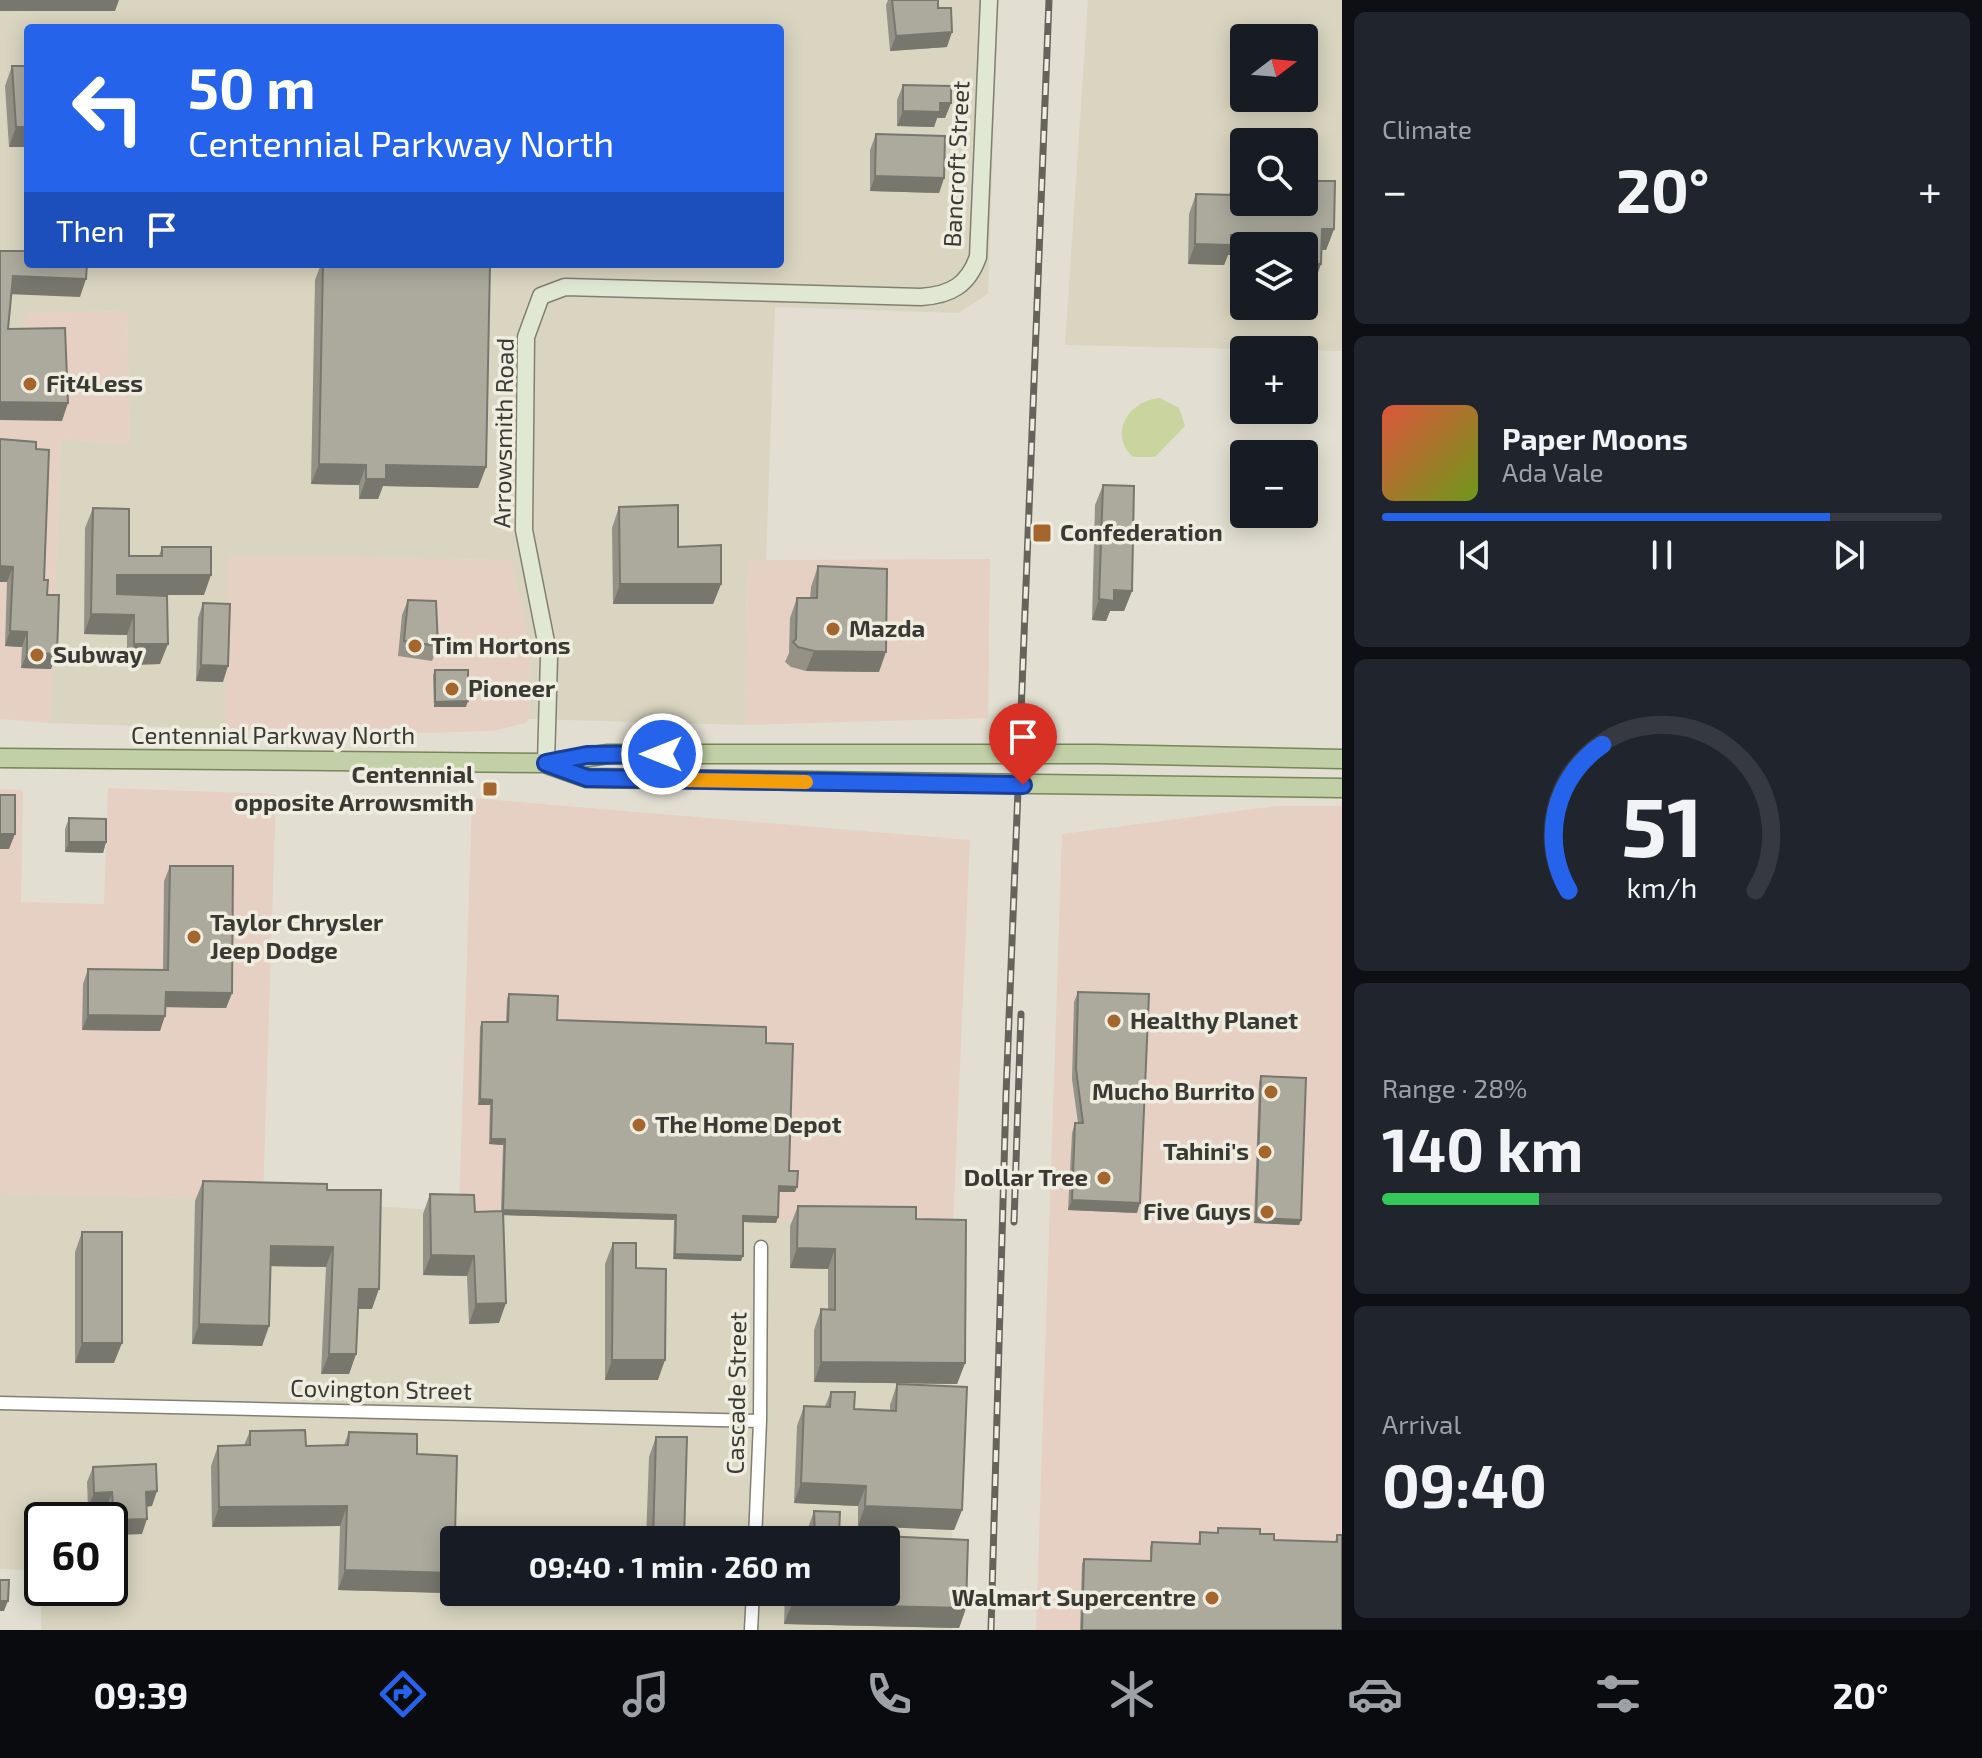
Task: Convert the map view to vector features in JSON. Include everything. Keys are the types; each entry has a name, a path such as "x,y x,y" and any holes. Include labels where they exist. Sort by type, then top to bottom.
{"main road":[{"name":"Centennial Parkway North","path":"0,758 546,763 608,754 1097,754 1342,760"},
{"name":"Centennial Parkway North","path":"546,763 587,778 1342,788"}],"street":[{"name":"Bancroft Street","path":"541,296 565,287 921,297 937,296 960,286 971,275 978,257 989,0"},
{"name":"Arrowsmith Road","path":"541,296 526,337 524,530 549,657 546,763"},
{"name":"Cascade Street","path":"756,1526 761,1247"},
{"name":"Covington Street","path":"0,1403 760,1421"},
{"path":"751,1630 752,1606"}],"shaded area":[{"path":"0,0 998,0 988,294 959,313 775,307 766,561 747,561 745,725 529,719 531,653 511,560 227,556 225,729 50,723 61,439 130,444 127,311 26,313 24,338 0,337"},
{"path":"1088,0 1342,0 1342,351 1318,350 1318,336 1230,336 1230,349 1065,345"},
{"path":"127,311 130,444 61,439 50,723 0,719 0,337 25,313"},
{"path":"226,556 511,560 531,653 529,719 526,723 493,731 381,734 225,729"},
{"path":"990,559 988,718 745,725 747,560"},
{"path":"108,788 276,794 263,1200 0,1193 0,789 23,790 21,902 104,904"},
{"path":"472,798 970,840 953,1225 459,1211"},
{"path":"1275,806 1342,806 1342,1630 1036,1630 1062,834"},
{"path":"0,1193 263,1200 459,1211 953,1225 952,1630 41,1630 41,1606 128,1606 128,1502 24,1502 24,1570 0,1569"}],"green space":[{"path":"1160,398 1179,408 1185,426 1155,457 1133,457 1125,448 1122,438 1126,419 1139,405"}],"building":[{"path":"892,0 938,0 938,8 951,8 952,32 896,36"},
{"path":"12,66 24,66 24,127 16,127"},
{"path":"903,85 951,86 951,103 940,103 940,112 903,111"},
{"path":"876,134 945,136 944,178 875,176"},
{"path":"1318,181 1335,181 1334,229 1322,229 1321,264 1318,264 1318,232 1230,232 1230,245 1195,244 1196,194 1230,195 1230,216 1318,216"},
{"path":"0,251 24,251 24,268 87,268 86,279 13,276 8,329 65,328 68,403 0,402"},
{"path":"323,268 490,268 486,467 386,465 386,479 366,479 366,465 319,464"},
{"path":"0,439 36,442 36,449 49,450 44,580 48,580 47,595 59,595 57,654 27,653 27,632 10,631 13,567 0,566"},
{"path":"1103,485 1134,486 1132,591 1114,590 1114,601 1099,599"},
{"path":"678,505 678,547 721,545 721,584 620,584 619,507"},
{"path":"93,508 129,509 129,556 162,556 162,547 211,547 211,575 117,575 117,594 167,596 168,644 134,644 134,615 91,614"},
{"path":"818,566 887,569 886,652 814,651 798,647 793,642 796,639 797,598 817,598"},
{"path":"408,600 436,601 438,646 404,641"},
{"path":"203,603 230,604 228,666 201,665"},
{"path":"435,670 468,670 468,701 435,702"},
{"path":"0,795 15,795 15,834 0,834"},
{"path":"69,818 106,819 106,842 69,842"},
{"path":"170,866 233,866 232,993 166,992 165,1016 88,1015 88,969 168,970"},
{"path":"1078,992 1149,994 1140,1203 1072,1200 1075,1123 1083,1123 1076,1069"},
{"name":"The Home Depot","path":"509,994 558,996 557,1020 766,1027 766,1043 793,1044 789,1171 798,1171 797,1187 779,1186 778,1217 743,1216 743,1256 675,1254 676,1215 503,1210 505,1139 491,1139 492,1100 480,1099 482,1022 508,1022"},
{"path":"1261,1076 1306,1078 1301,1220 1256,1218"},
{"path":"203,1181 327,1184 327,1190 381,1190 379,1289 359,1289 356,1354 329,1354 333,1247 271,1246 269,1326 199,1324"},
{"path":"430,1194 474,1195 475,1212 503,1211 506,1303 476,1304 474,1256 431,1255"},
{"path":"798,1206 916,1207 916,1219 966,1220 965,1363 821,1362 821,1309 835,1310 835,1249 797,1248"},
{"path":"82,1232 122,1232 122,1343 82,1343"},
{"path":"613,1243 636,1243 636,1268 666,1269 665,1360 612,1360"},
{"path":"897,1384 967,1387 962,1510 865,1506 866,1486 801,1483 804,1406 830,1407 831,1392 855,1392 854,1409 896,1411"},
{"path":"305,1430 306,1446 348,1445 349,1432 417,1434 417,1454 457,1456 455,1526 440,1526 440,1573 345,1570 347,1506 219,1507 218,1446 250,1445 250,1431"},
{"path":"656,1437 687,1437 684,1526 653,1526"},
{"path":"156,1464 157,1491 146,1492 147,1519 128,1520 128,1502 113,1502 112,1492 94,1493 93,1467"},
{"path":"814,1511 840,1512 839,1526 815,1526"},
{"name":"Walmart Supercentre","path":"1218,1528 1260,1529 1260,1534 1274,1534 1274,1540 1337,1542 1337,1535 1342,1535 1342,1630 1082,1630 1084,1559 1151,1561 1152,1542 1200,1544 1200,1532 1218,1533"},
{"path":"900,1537 968,1540 966,1608 879,1606 900,1606"},
{"path":"0,1580 9,1580 8,1601 0,1601"}],"railway":[{"path":"991,1630 1006,1095 1049,0"},
{"path":"1014,1222 1021,1014"}],"slow traffic":[{"path":"686,780 806,782"}],"place":[{"name":"Fit4Less","path":"30,384"},
{"name":"Confederation","path":"1042,533"},
{"name":"Mazda","path":"833,629"},
{"name":"Tim Hortons","path":"415,646"},
{"name":"Subway","path":"37,655"},
{"name":"Pioneer","path":"452,689"},
{"name":"Centennial opposite Arrowsmith","path":"490,789"},
{"name":"Taylor Chrysler Jeep Dodge","path":"194,937"},
{"name":"Healthy Planet","path":"1114,1021"},
{"name":"Mucho Burrito","path":"1271,1092"},
{"name":"The Home Depot","path":"639,1125"},
{"name":"Tahini's","path":"1265,1152"},
{"name":"Dollar Tree","path":"1104,1178"},
{"name":"Five Guys","path":"1267,1212"},
{"name":"Walmart Supercentre","path":"1212,1598"}],"route":[{"path":"662,754 587,755 546,763 587,778 1023,785"}]}
